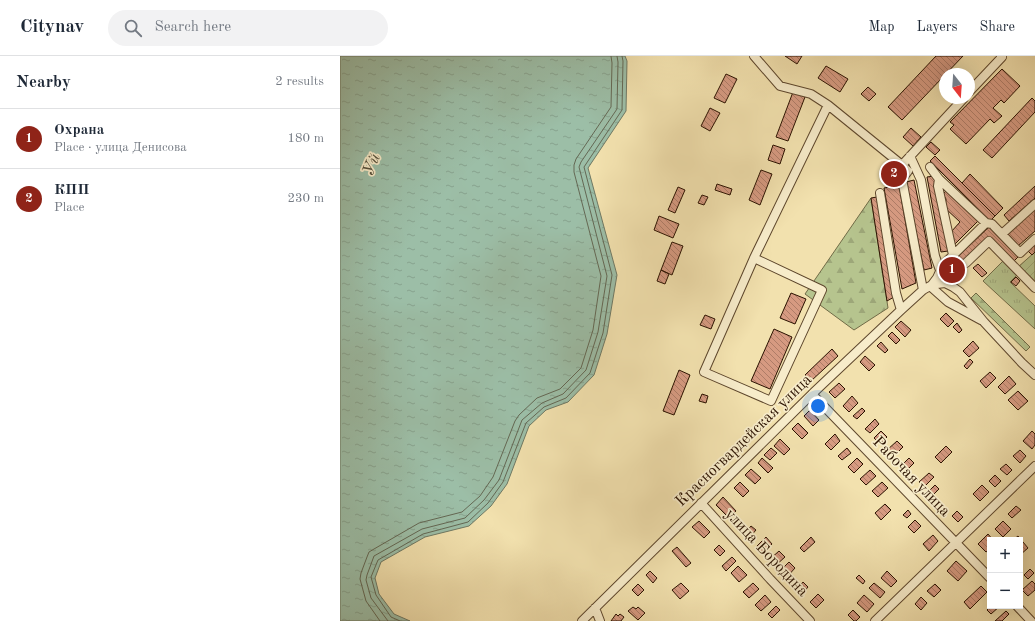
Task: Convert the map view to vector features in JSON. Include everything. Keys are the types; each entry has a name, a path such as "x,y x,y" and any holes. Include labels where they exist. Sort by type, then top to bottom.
{"street":[{"path":"754,56 780,86 811,94 908,171 902,179 926,288 984,322"},
{"path":"975,86 1002,57 1000,56"},
{"path":"902,165 958,104"},
{"path":"754,258 822,290 771,401 704,372 754,258 828,106"},
{"path":"910,156 921,180 935,256 945,283"},
{"path":"930,167 939,178 986,223 992,224 1020,253 1035,239"},
{"path":"939,178 938,186 953,255"},
{"path":"880,194 896,293 901,310"},
{"path":"1002,234 1035,204"},
{"name":"Красногвардейская улица","path":"582,621 812,394 937,278 943,265 986,223"},
{"path":"966,263 989,241 1035,288"},
{"path":"926,288 945,283 960,292 984,322 1035,375"},
{"name":"Рабочая улица","path":"812,394 987,575"},
{"path":"878,620 1035,466"},
{"name":"улица Бородина","path":"701,503 810,621"},
{"path":"595,608 598,620"},
{"path":"1020,609 1032,621"}],"green space":[{"path":"871,198 888,308 854,330 805,294"},
{"path":"1035,252 1035,284 1018,267"},
{"path":"1004,260 1019,273 1010,282 1035,306 1035,329 983,281"},
{"path":"976,293 1030,347 1026,351 971,298"}],"water":[{"name":"Уй","path":"340,56 625,56 627,61 626,111 588,168 617,275 607,334 594,375 568,402 546,410 529,426 507,484 491,506 469,526 425,537 381,562 375,578 379,594 394,614 410,621 340,621"}],"building":[{"path":"785,56 802,56 797,64"},
{"path":"936,56 963,56 952,68 939,68 939,81 902,120 888,107"},
{"path":"826,66 848,79 840,92 818,78"},
{"path":"1002,69 1020,86 1004,103 1001,100 993,108 1002,116 994,123 990,119 966,144 950,129 954,125 950,122 968,104 975,104 975,97"},
{"path":"726,74 737,79 725,103 714,98"},
{"path":"868,87 876,94 869,101 861,94"},
{"path":"793,92 805,97 788,141 776,137"},
{"path":"1032,98 1035,101 1035,112 992,158 983,150"},
{"path":"710,108 720,113 710,131 701,126"},
{"path":"911,128 921,137 913,146 903,137"},
{"path":"931,142 940,150 935,155 926,147"},
{"path":"773,145 785,149 780,164 768,160"},
{"path":"935,156 995,216 990,221 930,161"},
{"path":"893,164 903,171 894,183 884,176"},
{"path":"761,170 772,174 760,205 749,200"},
{"path":"970,174 1003,208 995,216 962,183"},
{"path":"934,176 948,251 941,252 927,177"},
{"path":"914,180 932,268 924,270 906,182"},
{"path":"717,184 732,189 730,195 715,190"},
{"path":"899,185 916,283 902,289 884,188"},
{"path":"1035,186 1035,198 1009,221 1004,215"},
{"path":"678,187 685,190 675,213 668,210"},
{"path":"946,191 978,221 955,244 951,232 960,222 945,208 946,199 943,194"},
{"path":"702,195 708,197 704,205 698,203"},
{"path":"877,197 894,297 887,301 871,198"},
{"path":"1035,209 1035,231 1018,246 1008,234"},
{"path":"659,216 679,224 673,238 654,230"},
{"path":"989,227 1018,257 1013,262 989,237 955,269 950,264"},
{"path":"672,242 683,246 672,275 661,270"},
{"path":"1035,242 1035,252 1032,255 1027,250"},
{"path":"950,264 957,271 953,275 946,268"},
{"path":"978,264 987,273 982,277 973,268"},
{"path":"661,270 669,274 665,284 657,281"},
{"path":"1016,277 1020,281 1016,286 1011,282"},
{"path":"791,293 806,299 795,324 780,318"},
{"path":"946,313 954,321 948,327 940,319"},
{"path":"705,315 715,319 711,329 700,325"},
{"path":"901,321 911,330 905,337 895,327"},
{"path":"957,323 962,330 959,333 953,327"},
{"path":"774,329 792,337 770,389 751,381"},
{"path":"892,332 900,340 896,344 888,336"},
{"path":"973,341 979,348 969,357 963,351"},
{"path":"881,342 888,350 885,353 877,346"},
{"path":"832,349 838,356 811,381 805,375"},
{"path":"865,356 875,365 869,371 860,362"},
{"path":"970,359 973,362 967,369 964,366"},
{"path":"679,370 690,375 674,415 663,411"},
{"path":"990,372 996,378 986,388 980,381"},
{"path":"1009,376 1016,384 1005,394 998,387"},
{"path":"839,383 845,389 835,398 829,392"},
{"path":"1018,391 1028,401 1018,410 1008,400"},
{"path":"702,394 708,396 706,403 699,401"},
{"path":"852,396 858,403 849,412 843,406"},
{"path":"862,408 865,411 857,419 853,416"},
{"path":"810,410 819,420 813,426 804,416"},
{"path":"875,419 879,424 870,433 865,429"},
{"path":"798,423 808,433 802,439 792,429"},
{"path":"881,431 887,437 880,444 874,438"},
{"path":"1032,431 1035,434 1035,445 1032,449 1023,441"},
{"path":"835,434 840,441 831,450 825,444"},
{"path":"780,439 790,449 784,455 774,446"},
{"path":"897,441 903,447 893,457 887,450"},
{"path":"946,446 952,452 941,463 935,457"},
{"path":"771,448 777,453 770,460 764,455"},
{"path":"847,448 851,453 842,460 838,456"},
{"path":"1020,450 1026,456 1020,463 1013,456"},
{"path":"762,458 773,468 768,473 758,463"},
{"path":"857,458 863,464 854,473 848,467"},
{"path":"909,458 914,463 907,470 902,465"},
{"path":"1006,464 1012,470 1007,475 1000,469"},
{"path":"751,469 761,478 755,484 745,475"},
{"path":"870,470 876,476 866,485 860,479"},
{"path":"929,473 934,477 924,487 919,482"},
{"path":"995,475 1001,481 995,487 989,481"},
{"path":"740,482 749,491 743,497 734,488"},
{"path":"882,482 888,488 878,497 872,491"},
{"path":"935,485 939,489 932,496 928,492"},
{"path":"982,485 989,492 980,501 973,494"},
{"path":"723,497 736,511 729,518 716,505"},
{"path":"885,504 891,510 881,520 875,513"},
{"path":"1016,506 1021,510 1012,518 1008,514"},
{"path":"908,510 911,514 907,518 903,515"},
{"path":"957,511 963,517 958,522 952,516"},
{"path":"915,520 921,526 914,533 908,527"},
{"path":"699,521 710,532 704,538 692,527"},
{"path":"1003,521 1011,529 1003,537 995,529"},
{"path":"751,526 756,530 749,538 744,534"},
{"path":"988,534 990,537 987,537 986,552 978,544"},
{"path":"933,535 938,541 929,551 923,544"},
{"path":"766,537 772,544 762,553 756,547"},
{"path":"811,537 815,542 804,552 800,548"},
{"path":"1023,542 1028,548 1023,552"},
{"path":"719,545 725,551 720,556 714,550"},
{"path":"677,547 691,563 686,567 672,551"},
{"path":"779,551 785,557 775,566 769,560"},
{"path":"732,557 736,561 726,571 722,566"},
{"path":"956,561 967,571 958,581 947,571"},
{"path":"789,562 795,568 786,578 780,571"},
{"path":"738,566 747,575 739,582 731,573"},
{"path":"1030,569 1034,573 1028,579 1024,575"},
{"path":"650,571 657,578 653,583 646,575"},
{"path":"887,571 897,581 891,587 881,578"},
{"path":"859,575 865,581 863,584 856,578"},
{"path":"1032,581 1035,584 1035,590 1028,596 1023,589"},
{"path":"803,582 808,587 802,594 797,589"},
{"path":"681,583 689,591 680,599 672,590"},
{"path":"753,583 759,589 749,598 743,592"},
{"path":"874,583 885,592 880,598 869,588"},
{"path":"638,584 644,590 638,596 632,590"},
{"path":"935,584 941,590 934,597 927,591"},
{"path":"981,586 987,592 970,609 964,602"},
{"path":"818,594 824,600 816,608 810,602"},
{"path":"765,595 771,602 761,611 755,605"},
{"path":"864,595 874,604 867,612 857,603"},
{"path":"921,597 927,603 921,610 915,604"},
{"path":"776,606 780,610 772,618 768,614"},
{"path":"633,607 636,609 638,607 645,613 638,620 628,611"},
{"path":"988,609 997,609 991,614 987,610"},
{"path":"853,610 860,617 856,621 848,615"},
{"path":"1006,611 1009,614 1002,621 995,621"},
{"path":"616,614 618,616 620,614 624,617 621,621 611,621"}],"place":[{"name":"КПП","path":"894,174"},
{"name":"Охрана","path":"952,270"}]}
